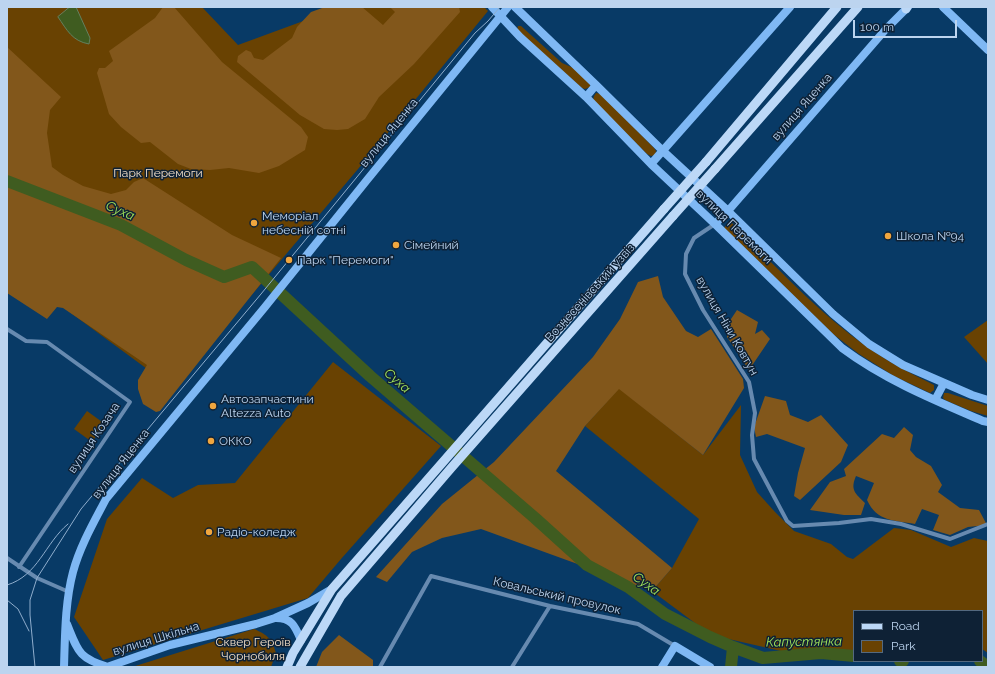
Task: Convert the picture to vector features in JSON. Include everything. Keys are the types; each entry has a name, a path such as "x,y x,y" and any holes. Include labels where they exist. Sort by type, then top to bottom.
{"main road":[{"name":"вулиця Перемоги","path":"492,7 520,37 586,98 651,164 842,348 862,363 883,375 935,400 988,422"},
{"name":"вулиця Яценка","path":"64,667 66,622 73,572 106,499 266,307 508,7"},
{"name":"вулиця Перемоги","path":"515,7 834,314 869,344 903,364 944,383 988,400"},
{"path":"651,164 790,7"},
{"name":"Вознесенівський узвіз","path":"287,667 293,653 332,589 706,162 837,7"},
{"name":"Вознесенівський узвіз","path":"300,667 341,596 473,443 858,7"},
{"path":"943,7 988,50"},
{"name":"вулиця Яценка","path":"715,224 728,211 886,29 907,8"},
{"path":"586,98 596,85"},
{"path":"935,400 944,383"},
{"name":"вулиця Шкільна","path":"66,622 78,652 92,662 107,667 170,645 275,618 308,603 332,589"},
{"path":"275,618 284,618 291,622 301,640"},
{"path":"662,667 675,646 710,667"}],"street":[{"name":"вулиця Ніни Ковтун","path":"715,224 694,238 686,254 685,274 703,310 748,382 755,413 752,435 754,459 787,521 793,526 871,519 900,524 950,539 988,524"},
{"name":"вулиця Козача","path":"7,329 26,341 47,342 130,402 19,567"},
{"path":"7,558 37,578 70,592"},
{"name":"Ковальський провулок","path":"380,667 431,576 550,606 638,624 675,646"},
{"path":"512,667 550,606"}],"green space":[{"name":"Парк Перемоги","path":"7,7 202,7 238,45 339,7 484,7 488,11 369,156 173,388 41,291 7,271"},
{"path":"518,26 521,26 562,63 576,69 590,84 590,87 585,89 582,88 517,30"},
{"path":"596,93 601,94 654,148 656,151 655,155 651,156 647,154 593,100"},
{"path":"730,221 797,288 851,335 901,368 934,385 934,390 930,393 894,376 859,354 833,334 724,228"},
{"path":"988,320 988,364 964,337"},
{"path":"333,362 441,446 308,598 103,660 74,617 107,519 142,478 173,498 198,485 235,483"},
{"path":"619,388 703,455 741,405 740,455 757,492 794,531 831,544 847,557 853,559 894,528 911,530 951,547 974,538 988,541 988,653 983,650 983,610 853,610 853,650 781,651 711,635 652,591 672,568 699,519 585,426"},
{"path":"944,393 988,406 988,416 971,411 945,400 943,398"},
{"path":"87,411 105,424 92,442 74,429"},
{"name":"Сквер Героїв Чорнобиля","path":"254,629 263,633 273,644 276,653 271,667 132,667"}],"shaded area":[{"path":"70,7 76,7 90,38 89,44 83,43 74,38 58,17"},
{"path":"163,7 174,7 222,62 301,127 308,137 305,150 279,166 259,173 229,168 210,170 191,169 178,164 150,142 141,143 121,127 109,114 97,73 99,68 105,68 113,61 109,51 155,18"},
{"path":"325,7 362,7 383,25 395,12 390,7 459,7 460,12 414,64 379,97 365,119 348,129 337,130 324,129 300,115 237,62 238,56 246,50 251,52 254,58 263,60 292,38 297,27 311,12"},
{"path":"7,47 61,97 50,110 47,133 52,167 83,186 111,194 126,190 134,182 143,178 232,235 281,258 160,411 156,412 143,404 138,389 138,380 147,365 63,308 57,307 47,319 7,293"},
{"path":"658,276 663,297 686,331 698,337 711,329 743,379 744,388 703,455 619,389 585,426 556,471 672,568 652,591 481,529 442,538 412,552 387,582 376,577 442,504 494,462 593,357 620,319 638,282"},
{"path":"737,310 758,322 755,334 762,330 770,339 749,370 727,337 727,325"},
{"path":"765,396 786,401 790,415 808,422 821,415 848,445 841,462 800,500 794,496 798,473 805,448 767,434 756,437 754,427"},
{"path":"904,427 913,435 910,450 916,457 931,466 942,485 938,492 960,508 979,510 987,525 968,527 950,535 933,530 939,515 922,509 915,524 887,519 876,512 867,500 874,483 856,476 853,485 854,491 865,503 861,515 844,515 810,510 830,482 846,476 844,469 882,434 894,438"},
{"path":"339,635 373,660 373,667 316,667 322,652"}],"waterway":[{"name":"Суха","path":"7,181 121,225 186,260 224,277 252,267 370,376 535,518 587,565 628,587 665,614 733,647 731,667"},
{"name":"Капустянка","path":"733,647 763,658 821,653 853,656"},
{"name":"Капустянка","path":"981,662 988,667"}],"tram line":[{"path":"35,667 30,600 37,578 81,509 261,294 475,33 500,7"},
{"path":"7,585 18,581 34,567 53,540 68,524"},
{"path":"7,600 18,609 29,631"}],"place":[{"name":"Меморіал небесній сотні","path":"254,223"},
{"name":"Школа №94","path":"888,236"},
{"name":"Сімейний","path":"396,245"},
{"name":"Парк \"Перемоги\"","path":"289,260"},
{"name":"Автозапчастини Altezza Auto","path":"213,406"},
{"name":"ОККО","path":"211,441"},
{"name":"Радіо-коледж","path":"209,532"}]}
